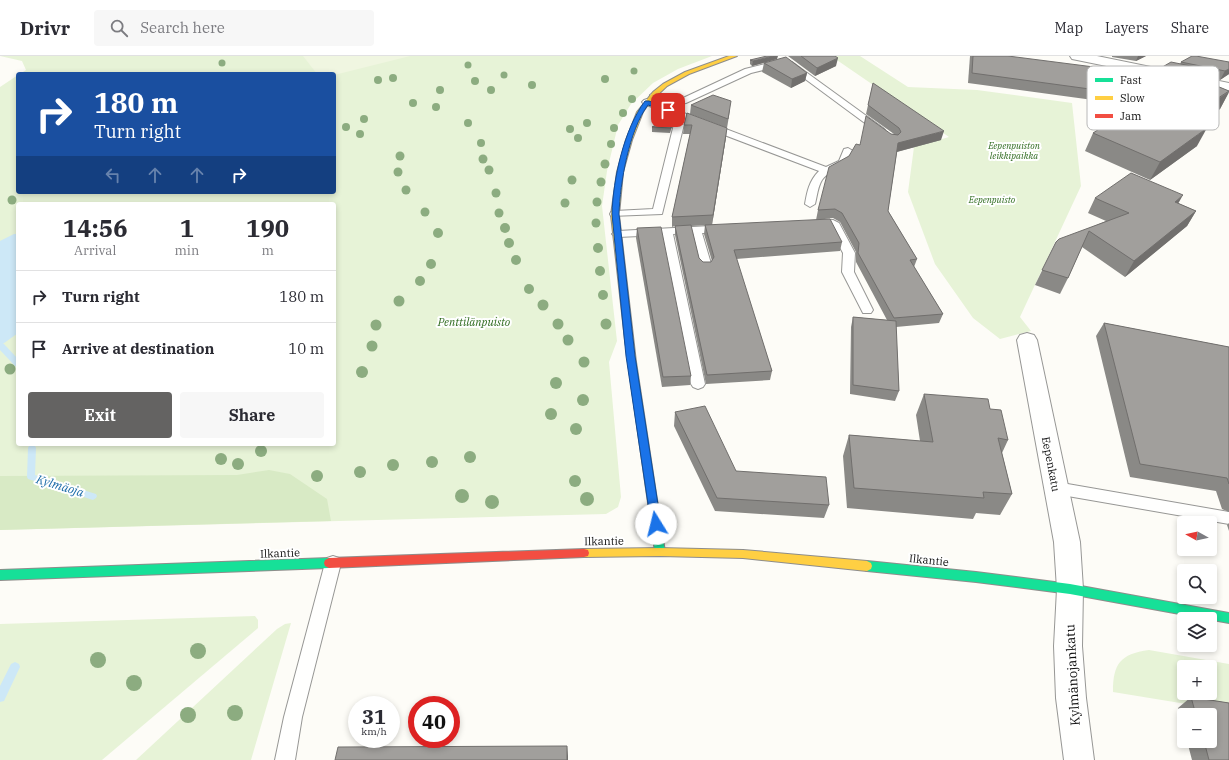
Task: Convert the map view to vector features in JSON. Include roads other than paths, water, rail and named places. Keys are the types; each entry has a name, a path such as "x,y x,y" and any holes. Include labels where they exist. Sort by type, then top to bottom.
{"street":[{"path":"660,552 630,356 615,214 616,191 631,131 639,113 647,102 681,77 704,66 734,56"},
{"path":"1077,56 1126,66"},
{"path":"1219,85 1229,87"},
{"name":"Eepenkatu","path":"1027,340 1067,542 1070,589"},
{"name":"Ilkantie","path":"0,575 660,552 743,554 976,577 1070,589 1229,618"},
{"name":"Kylmänojankatu","path":"1070,589 1068,646 1071,698 1079,760"}],"lane":[{"path":"655,95 675,102 683,101 748,71 784,58 887,135"},
{"path":"647,102 827,170"},
{"path":"615,214 658,212 681,115"},
{"path":"810,204 816,182 820,176 827,170 846,161 848,151"},
{"path":"802,225 833,223 849,254 848,272 867,310"},
{"path":"696,230 706,267"},
{"path":"618,234 667,231 733,230"},
{"path":"667,231 698,384"},
{"path":"1056,488 1229,518"},
{"path":"285,760 294,716 333,563"}],"water":[{"path":"16,234 16,334 0,346 0,241"}],"waterway":[{"name":"Kylmäoja","path":"1,346 16,362"},
{"name":"Kylmäoja","path":"32,448 31,477 93,496"},
{"name":"Kylmäoja","path":"0,697 15,667"}],"park label":[{"name":"Eepenpuiston leikkipaikka","path":"1014,152"},
{"name":"Eepenpuisto","path":"992,200"},
{"name":"Penttilänpuisto","path":"474,322"}]}
